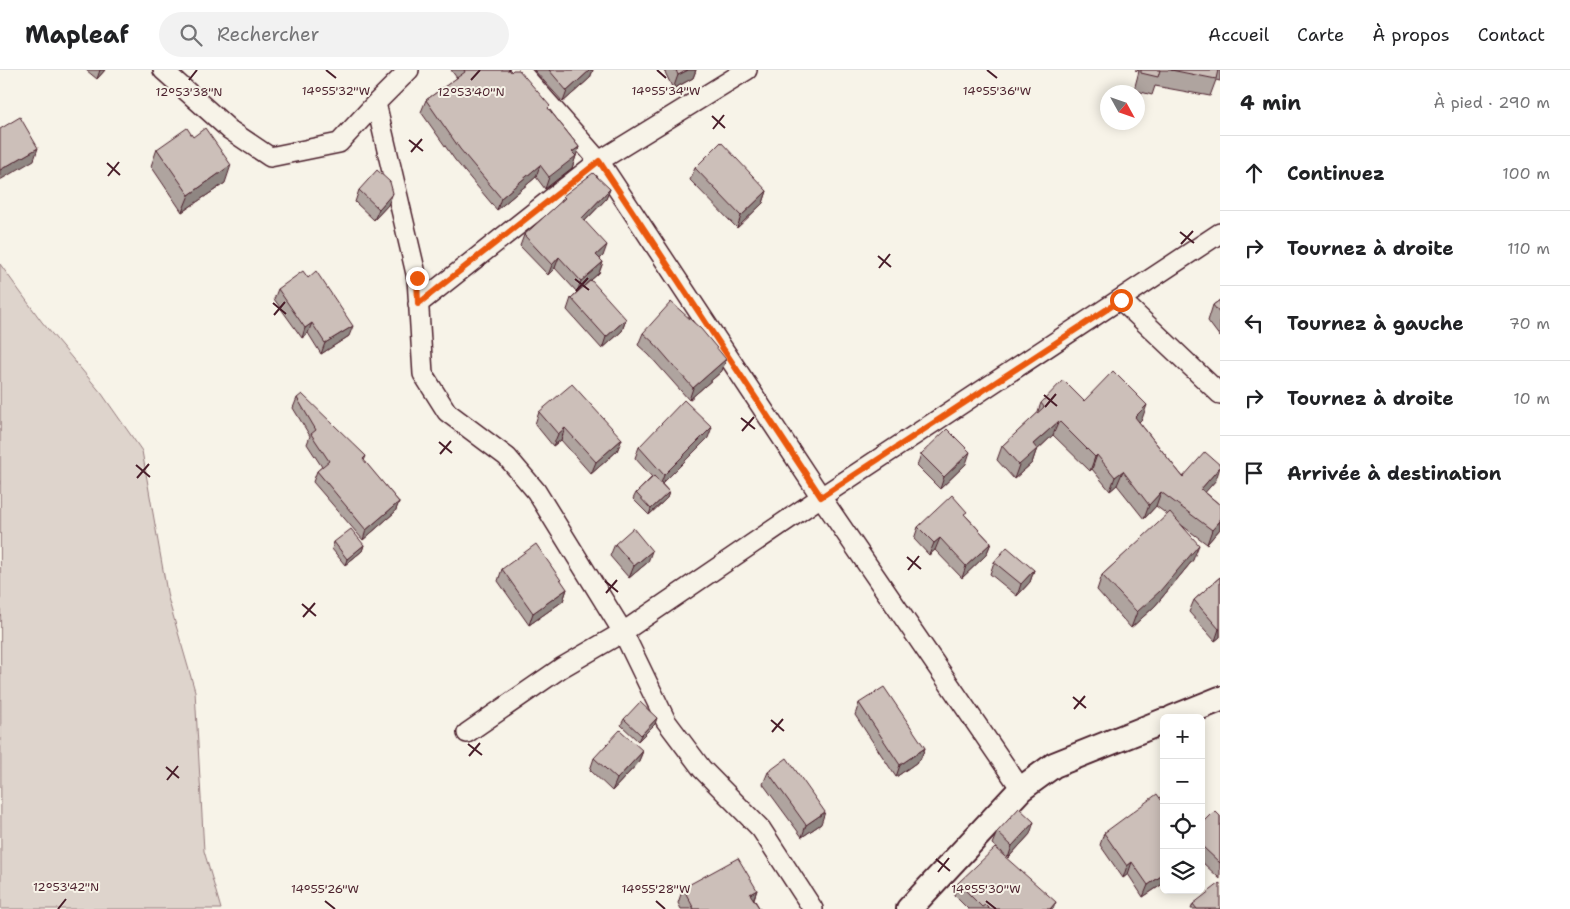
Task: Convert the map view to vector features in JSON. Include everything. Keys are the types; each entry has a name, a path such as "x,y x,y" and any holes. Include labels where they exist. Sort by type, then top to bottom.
{"street":[{"path":"163,70 230,130 270,157 339,143 409,70"},
{"path":"518,70 599,161 821,497 1021,789"},
{"path":"418,304 599,161 747,70"},
{"path":"376,103 417,278 423,374 447,412 507,457 536,491 623,632 666,721 702,769 761,829 814,909"},
{"path":"467,733 561,668 623,632 821,497 1220,233"},
{"path":"1121,300 1220,394"},
{"path":"1183,714 1220,699"},
{"path":"909,909 1021,789 1054,765 1160,723"}],"shaded area":[{"path":"0,264 42,322 102,394 142,451 168,598 195,691 204,851 221,909 1,909"}],"building":[{"path":"464,70 510,70 511,72 519,70 550,106 548,108 579,147 572,152 576,156 549,177 540,165 501,198 460,149 426,100 465,72"},
{"path":"549,70 590,70 567,91"},
{"path":"676,70 688,70 678,75"},
{"path":"1141,70 1160,70 1158,77 1141,73"},
{"path":"1171,70 1218,70 1216,79"},
{"path":"20,117 38,148 0,170 0,129"},
{"path":"187,128 193,137 205,128 231,165 189,195 157,149"},
{"path":"721,142 767,191 741,216 695,168"},
{"path":"377,170 390,182 393,193 379,209 359,190"},
{"path":"593,173 610,189 582,218 607,245 596,255 603,262 581,281 559,257 552,265 524,235 565,198 563,196"},
{"path":"303,271 308,278 316,271 353,326 325,343 312,323 305,328 278,289"},
{"path":"591,280 626,319 606,337 571,298"},
{"path":"1220,300 1220,314 1213,305"},
{"path":"671,302 701,329 726,359 693,388 643,333"},
{"path":"1113,371 1147,405 1135,417 1183,477 1205,452 1220,465 1201,489 1220,505 1220,521 1212,530 1161,492 1149,505 1123,471 1115,477 1097,455 1095,457 1059,421 1033,444 1037,449 1019,465 1002,446 1044,407 1041,403 1063,380 1084,401"},
{"path":"572,384 622,439 596,462 565,428 558,434 539,412"},
{"path":"302,394 366,456 363,459 399,502 366,530 317,471 329,461 311,434 316,430 297,398"},
{"path":"684,400 712,427 664,475 639,447"},
{"path":"947,429 970,452 944,477 921,454"},
{"path":"654,476 669,492 651,509 636,493"},
{"path":"952,495 967,512 964,514 991,543 966,566 940,538 934,543 918,527"},
{"path":"1170,512 1199,545 1160,591 1137,612 1102,575"},
{"path":"633,528 652,551 634,566 615,544"},
{"path":"351,529 364,545 347,559 334,542"},
{"path":"536,544 567,589 533,613 502,569"},
{"path":"1007,547 1034,570 1021,584 994,562"},
{"path":"1220,577 1220,629 1219,629 1194,600"},
{"path":"884,687 925,748 900,765 859,703"},
{"path":"640,702 657,718 641,735 624,719"},
{"path":"620,730 643,751 617,779 594,758"},
{"path":"787,758 825,812 806,825 768,772"},
{"path":"1157,794 1160,798 1160,877 1148,885 1132,862 1127,866 1104,833"},
{"path":"1019,808 1034,822 1012,846 997,832"},
{"path":"1215,811 1220,816 1220,863 1205,849 1205,821"},
{"path":"995,848 1056,902 1050,909 989,909 985,905 982,907 958,883"},
{"path":"738,858 757,890 750,894 760,909 694,909 683,888"},
{"path":"1220,883 1220,909 1197,909 1193,904"}],"route":[{"path":"417,278 418,304 599,161 821,497 1121,300"}]}
